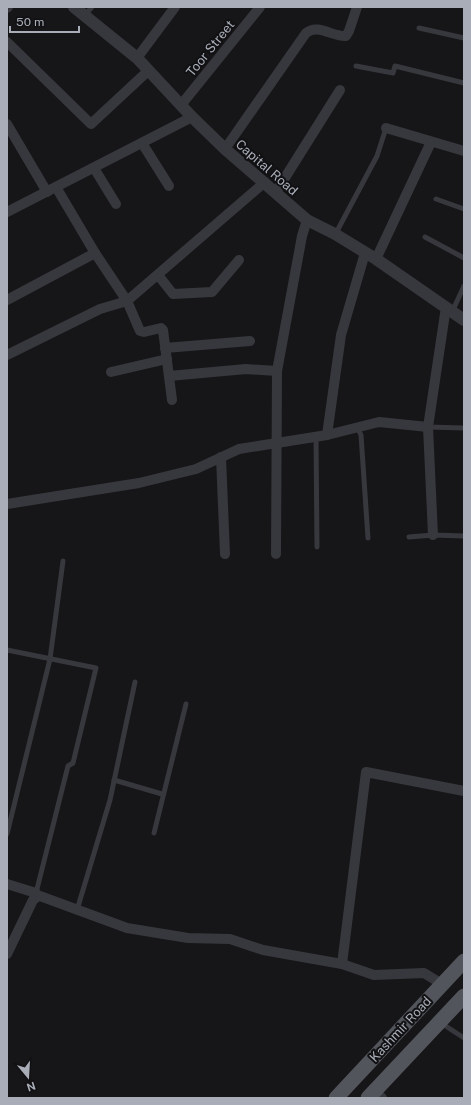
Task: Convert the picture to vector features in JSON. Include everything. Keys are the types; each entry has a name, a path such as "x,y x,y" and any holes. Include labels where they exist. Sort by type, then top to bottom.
{"main road":[{"name":"Kashmir Road","path":"336,1098 464,961"},
{"name":"Kashmir Road","path":"374,1096 464,996"}],"street":[{"name":"Capital Road","path":"74,7 88,11 137,58 192,118 225,149 265,182 307,220 335,234 370,256 464,320"},
{"path":"137,58 175,7"},
{"name":"Toor Street","path":"181,105 260,7"},
{"path":"225,149 306,33 310,29 316,28 341,36 346,36 357,7"},
{"path":"7,42 91,124 148,71"},
{"path":"276,192 340,90"},
{"path":"7,212 192,118"},
{"path":"7,124 126,301 140,331 144,332 161,328 163,330 172,400"},
{"path":"386,128 464,151"},
{"path":"327,434 341,335 370,256 432,142"},
{"path":"142,143 170,186"},
{"path":"94,168 116,204"},
{"path":"7,355 100,309 126,301 265,182"},
{"path":"276,554 277,371 302,236 307,220"},
{"path":"7,300 95,253"},
{"path":"158,275 173,294 212,292 239,260"},
{"path":"433,535 428,427 449,309"},
{"path":"165,348 250,341"},
{"path":"111,372 167,359"},
{"path":"169,376 246,369 277,371"},
{"path":"7,504 138,483 196,468 239,449 327,434 379,422 428,427"},
{"path":"222,457 225,554"},
{"path":"342,964 366,772 464,791"},
{"path":"7,884 36,893"},
{"path":"7,954 34,900 40,896 127,928 188,938 230,939 263,950 342,964 374,975 424,973 442,984"}],"lane":[{"path":"418,28 464,38"},
{"path":"356,66 394,74 396,66 464,83"},
{"path":"335,234 377,156 386,128"},
{"path":"436,199 464,209"},
{"path":"425,237 464,258"},
{"path":"449,309 464,286"},
{"path":"428,427 464,428"},
{"path":"357,428 361,435 368,538"},
{"path":"316,436 317,547"},
{"path":"409,537 433,535 464,536"},
{"path":"7,834 50,659 63,561"},
{"path":"7,650 96,668 73,763 68,766 36,893"},
{"path":"77,910 110,800 135,682"},
{"path":"154,833 162,794 186,704"},
{"path":"114,780 162,794"},
{"path":"440,1022 464,1038"}]}
